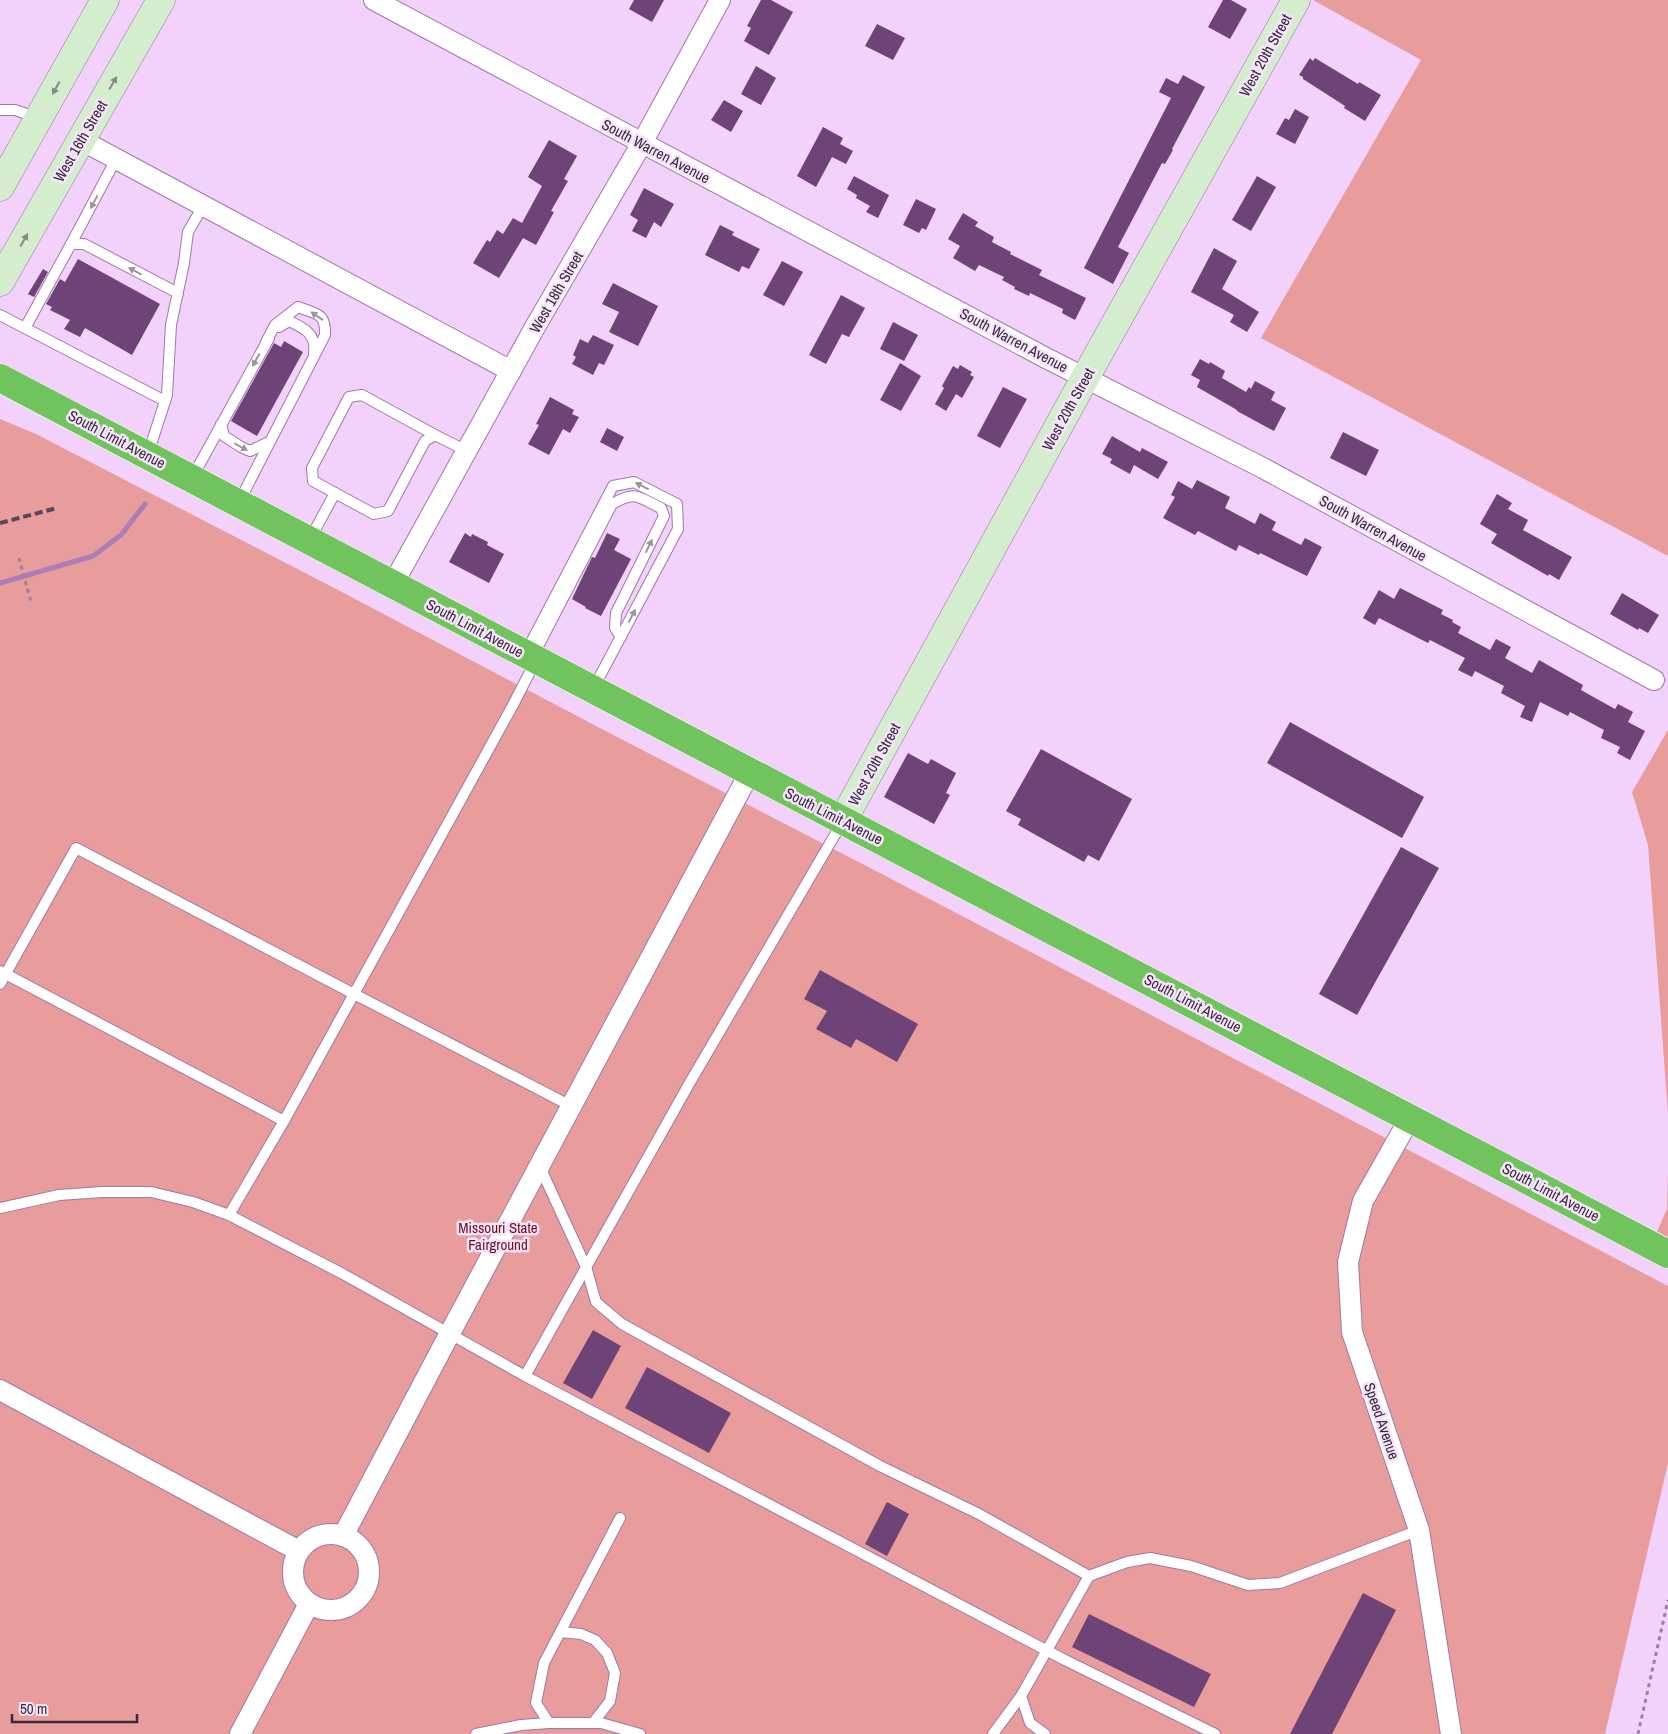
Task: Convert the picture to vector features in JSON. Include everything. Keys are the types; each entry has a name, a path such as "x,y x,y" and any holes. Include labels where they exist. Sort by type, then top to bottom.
{"highway":[{"name":"South Limit Avenue","path":"0,378 1668,1254"}],"street":[{"path":"0,187 105,0"},
{"name":"West 16th Street","path":"0,282 161,0"},
{"name":"South Warren Avenue","path":"374,0 1085,378 1263,468 1654,680"},
{"name":"West 18th Street","path":"393,584 642,143 720,0"},
{"name":"West 20th Street","path":"843,820 1085,378 1296,0"},
{"path":"81,140 511,372"},
{"path":"343,1536 750,772"},
{"name":"Speed Avenue","path":"1410,1118 1363,1201 1348,1262 1352,1332 1419,1530 1451,1734"},
{"path":"0,1390 299,1551"},
{"path":"331,1534 343,1536 354,1542 365,1557 368,1576 365,1588 358,1598 348,1606 324,1609 309,1604 296,1587 293,1574 294,1562 299,1551 308,1542 319,1536 331,1534"},
{"path":"240,1734 309,1604"}],"lane":[{"path":"0,110 16,110 39,118"},
{"path":"25,328 116,159"},
{"path":"147,455 167,395 171,325 188,232 203,206"},
{"path":"71,244 84,244 178,293"},
{"path":"192,479 275,325 298,307 320,315 325,323 325,335 238,503"},
{"path":"0,315 165,401"},
{"path":"266,342 275,329 289,321 305,328 312,337 315,348 313,357"},
{"path":"435,435 425,441 388,511 374,514 313,481 312,468 349,397 362,395 467,451"},
{"path":"221,424 224,436 241,448 250,451 270,441"},
{"path":"229,1215 284,1121 513,705 531,657 613,486 634,482 677,504 678,529 593,690"},
{"path":"309,540 335,493"},
{"path":"531,657 612,504 625,496 636,496 661,508 664,516 616,613 614,628 621,637"},
{"path":"525,1376 689,1084 843,820"},
{"path":"0,984 3,973 76,848 571,1106"},
{"path":"3,973 284,1121"},
{"path":"540,1167 586,1266 596,1302 622,1324 880,1466 979,1514 1089,1576"},
{"path":"0,1208 59,1195 102,1192 151,1192 193,1202 229,1215 343,1274 525,1376 1047,1650 1215,1734"},
{"path":"549,1723 536,1703 544,1663 620,1518"},
{"path":"993,1734 1021,1696 1089,1576 1127,1562 1150,1558 1191,1566 1248,1585 1280,1583 1419,1530"},
{"path":"560,1632 581,1634 595,1640 607,1654 615,1673 610,1701 593,1723"},
{"path":"1021,1696 1030,1723 1045,1734"},
{"path":"476,1734 521,1725 549,1723 601,1723 640,1734"}],"path":[{"path":"19,558 31,602"},
{"path":"1638,1734 1668,1600"}],"green space":[{"path":"1313,0 1668,0 1668,556 1261,338 1421,60"},
{"name":"Missouri State Fairground","path":"0,419 36,434 340,591 1668,1286 1668,1463 1605,1734 0,1734"},
{"path":"1668,730 1668,1113 1648,845 1632,792"},
{"path":"1668,1173 1668,1237 1657,1232 1667,1209"}],"building":[{"path":"634,0 664,0 652,22 629,9"},
{"path":"761,0 771,0 793,12 769,55 744,41 751,28 747,26"},
{"path":"1223,0 1231,0 1247,9 1230,39 1208,27"},
{"path":"877,24 905,38 893,60 865,46"},
{"path":"1310,58 1313,61 1315,58 1358,84 1359,82 1381,95 1365,121 1299,75"},
{"path":"756,66 776,78 761,105 741,94"},
{"path":"1183,75 1205,87 1173,150 1165,164 1162,163 1118,247 1129,253 1113,284 1084,268 1171,98 1159,92 1166,78 1178,84"},
{"path":"724,100 743,111 731,132 711,120"},
{"path":"1295,109 1309,117 1295,144 1276,134 1285,118 1289,120"},
{"path":"823,127 843,138 840,144 853,151 846,164 832,157 816,187 797,176"},
{"path":"549,140 577,156 564,179 568,181 551,211 554,212 536,245 523,238 499,278 473,263 487,240 490,242 497,230 503,234 513,218 522,223 542,186 528,177"},
{"path":"854,176 889,195 878,218 866,212 870,206 856,198 857,195 847,189"},
{"path":"1257,176 1276,187 1251,231 1232,220"},
{"path":"644,188 674,204 661,227 654,222 646,238 632,231 638,220 630,215"},
{"path":"916,199 936,209 926,230 922,228 919,233 903,225"},
{"path":"963,213 978,222 975,226 994,237 992,242 1011,252 1010,254 1042,270 1039,275 1086,298 1075,320 1062,313 1063,309 1030,293 1029,296 1014,289 1015,287 1002,280 1004,277 979,265 975,271 953,258 960,246 948,239"},
{"path":"720,225 734,232 732,235 760,249 749,269 742,266 739,272 705,255"},
{"path":"1214,248 1237,261 1222,289 1259,312 1247,332 1230,322 1234,315 1191,292"},
{"path":"78,259 160,304 132,355 85,328 80,337 64,329 70,320 50,310 52,307 46,304 60,279 65,282"},
{"path":"782,261 803,272 784,306 763,295"},
{"path":"43,269 48,272 34,297 28,294"},
{"path":"613,283 658,306 638,346 609,332 619,312 602,304"},
{"path":"841,295 865,308 849,337 842,334 826,364 809,355"},
{"path":"893,322 918,335 904,361 880,349"},
{"path":"593,335 614,345 604,365 599,363 593,375 572,364 576,357 573,355 580,339 588,343"},
{"path":"284,341 303,352 257,436 231,421 274,343 281,347"},
{"path":"1200,359 1209,364 1210,362 1225,371 1222,378 1246,392 1249,387 1251,389 1255,381 1275,392 1271,400 1286,408 1274,431 1197,387 1200,380 1191,375"},
{"path":"900,363 921,376 901,411 880,400"},
{"path":"960,365 972,372 970,375 974,377 962,398 956,394 946,411 935,404 953,366 958,369"},
{"path":"1003,387 1027,399 1000,448 977,436"},
{"path":"550,397 574,410 572,414 579,417 570,433 563,429 549,455 528,444 539,425 536,424"},
{"path":"607,428 624,437 617,451 600,442"},
{"path":"1343,432 1379,450 1366,476 1330,458"},
{"path":"1112,436 1140,452 1142,448 1168,462 1158,479 1134,465 1130,474 1110,463 1112,459 1102,454"},
{"path":"1197,480 1230,497 1225,508 1255,524 1260,513 1276,522 1272,530 1301,545 1305,538 1322,547 1307,576 1239,545 1236,551 1198,531 1195,535 1163,518 1175,497 1171,495 1178,481 1192,489"},
{"path":"1497,494 1512,503 1508,509 1528,520 1523,530 1572,557 1559,580 1549,574 1548,576 1491,543 1497,534 1480,524"},
{"path":"465,533 471,537 472,534 488,542 487,545 504,554 489,583 449,562"},
{"path":"607,533 620,539 614,550 631,559 601,616 572,599 592,557 595,558"},
{"path":"1400,588 1443,610 1441,614 1453,620 1452,622 1461,627 1458,633 1490,650 1496,639 1511,647 1505,658 1532,673 1539,660 1583,685 1581,690 1615,709 1618,704 1633,712 1628,722 1645,731 1630,760 1617,753 1620,747 1601,738 1604,730 1570,712 1568,716 1540,702 1532,722 1520,717 1525,706 1501,693 1504,686 1475,671 1472,677 1458,670 1465,658 1430,640 1428,643 1379,618 1375,625 1363,618 1379,590 1394,599"},
{"path":"1622,593 1659,615 1648,633 1639,628 1638,630 1610,614"},
{"path":"1290,722 1424,797 1402,838 1267,763"},
{"path":"1041,749 1132,799 1099,861 1088,855 1084,862 1018,825 1021,819 1006,811"},
{"path":"908,753 928,764 931,759 956,773 946,793 950,795 934,824 884,797"},
{"path":"1401,847 1439,868 1357,1015 1319,994"},
{"path":"820,970 918,1024 897,1062 856,1039 851,1048 816,1029 827,1011 804,999"},
{"path":"593,1330 621,1346 592,1399 563,1383"},
{"path":"647,1367 731,1413 709,1453 625,1408"},
{"path":"887,1502 909,1514 887,1556 865,1544"},
{"path":"1363,1593 1396,1610 1332,1734 1290,1734"},
{"path":"1089,1614 1211,1674 1194,1707 1072,1647"}],"waterway":[{"path":"0,583 93,556 121,535 145,504"}],"railway":[{"path":"0,523 57,508"}]}
